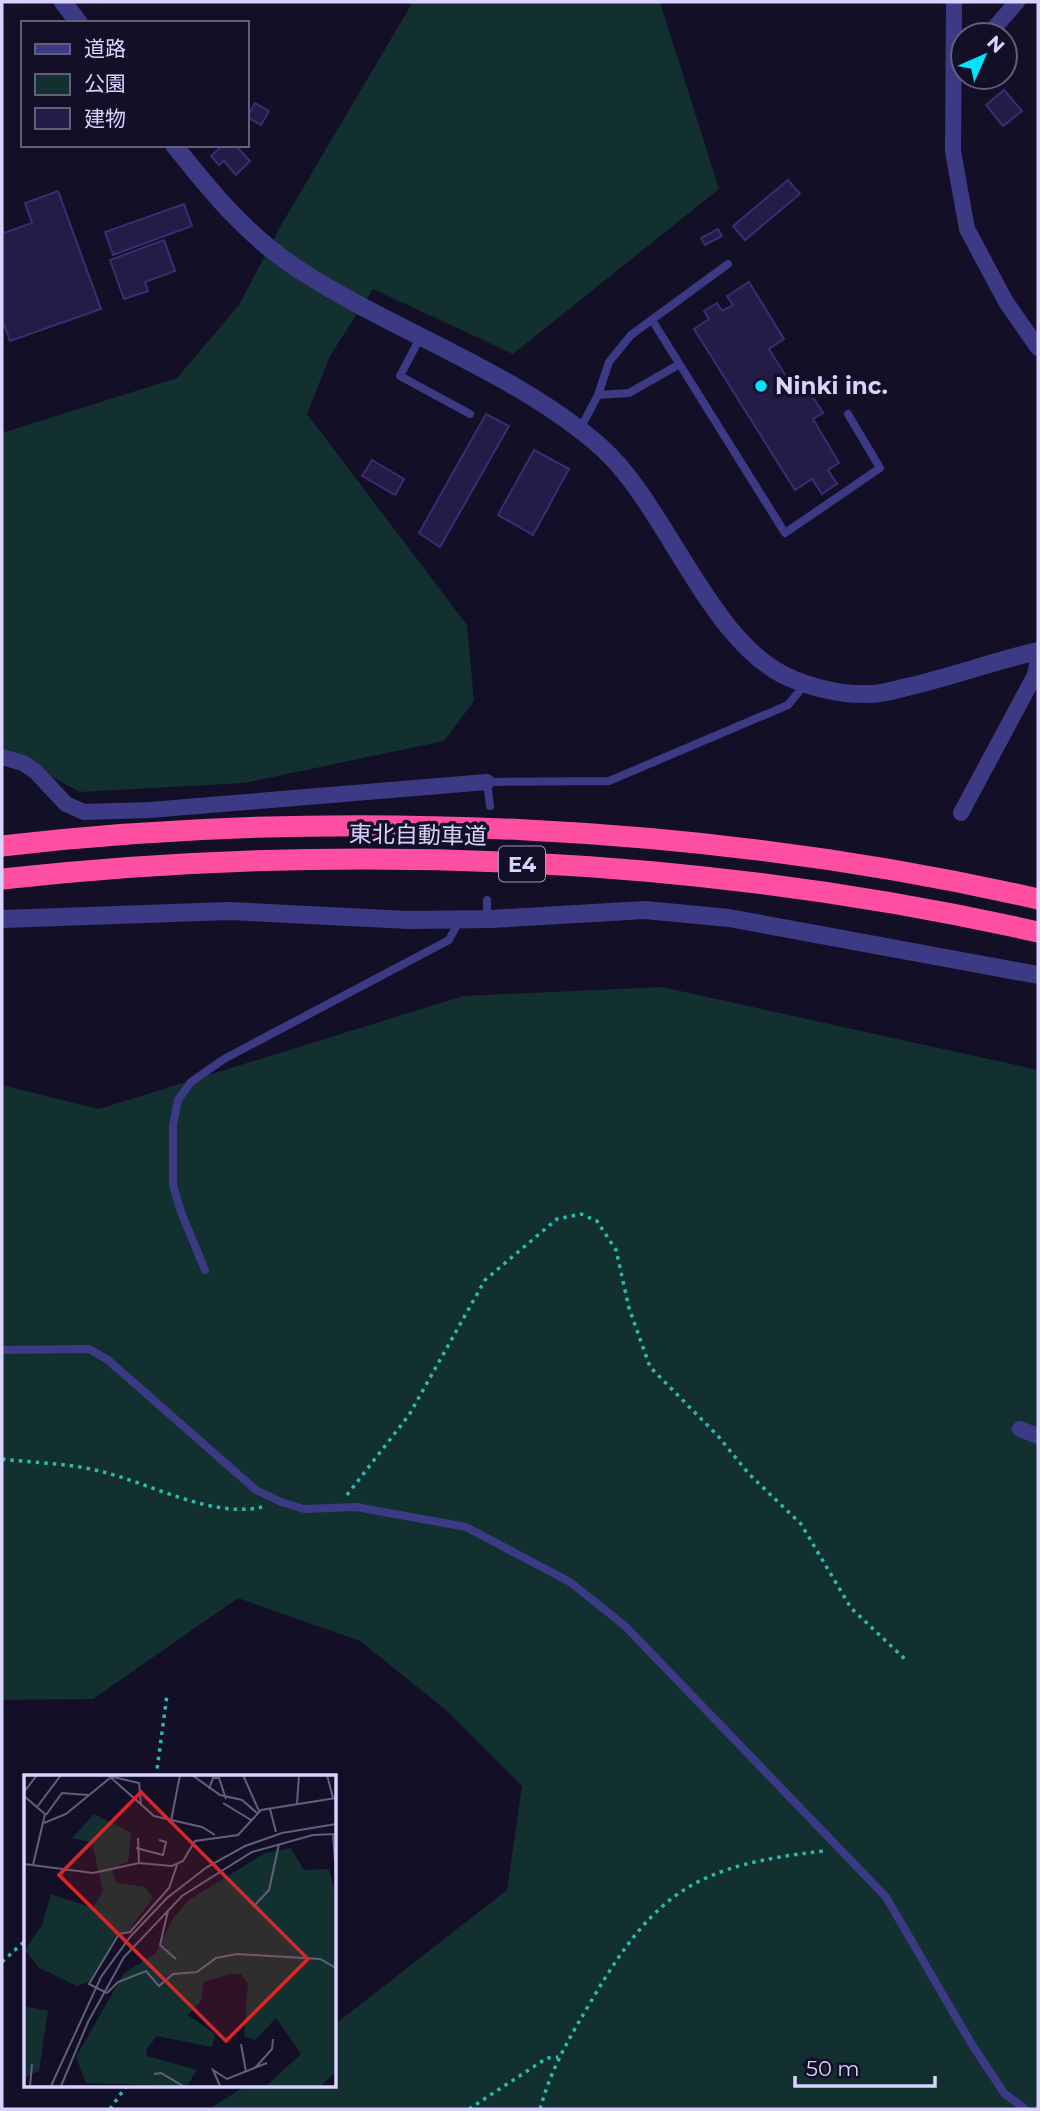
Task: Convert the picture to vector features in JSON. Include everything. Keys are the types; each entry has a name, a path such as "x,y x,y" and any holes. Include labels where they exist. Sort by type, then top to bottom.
{"highway":[{"name":"東北自動車道","path":"2,846 220,830 375,828 529,832 660,840 839,861 1038,899"},
{"name":"東北自動車道","path":"2,879 224,862 378,860 527,864 755,881 975,918 1038,932"}],"street":[{"path":"63,2 77,21"},
{"path":"954,2 955,21"},
{"path":"1000,21 1017,2"},
{"path":"957,91 953,151 967,229 1006,302 1038,348"},
{"path":"176,147 224,209 259,241 302,272 421,336 580,429 630,479 741,640 766,664 805,684 872,695 930,682 1038,650"},
{"path":"961,814 1035,676 1038,660"},
{"path":"2,757 23,763 35,771 66,804 84,812 150,810 488,782"},
{"path":"2,919 230,911 487,919 645,910 729,918 1038,975"},
{"path":"1020,1429 1038,1436"}],"lane":[{"path":"580,429 598,395 609,362 631,335 728,264"},
{"path":"652,320 785,533 880,468 848,414"},
{"path":"421,336 400,376 470,414"},
{"path":"598,395 629,393 678,365"},
{"path":"490,806 488,782 609,781 788,705 805,684"},
{"path":"487,900 487,919"},
{"path":"205,1270 173,1185 173,1125 178,1100 191,1082 224,1059 449,940 461,919"},
{"path":"2,1350 89,1349 99,1354 256,1490 281,1502 304,1508 338,1508 428,1518 466,1527 570,1582 625,1626 886,1897 977,2053 1004,2093 1025,2109"}],"path":[{"path":"338,1508 409,1415 485,1280 513,1253 556,1219 581,1214 597,1221 616,1250 629,1308 650,1367 718,1436 749,1474 801,1524 851,1608 908,1662"},
{"path":"2,1459 97,1470 211,1505 243,1511 281,1502"},
{"path":"156,1775 167,1695"},
{"path":"540,2109 551,2070 558,2057 626,1944 659,1907 712,1874 761,1858 840,1849"},
{"path":"2,1962 24,1942"},
{"path":"469,2109 547,2058 558,2057"},
{"path":"110,2109 126,2086"}],"green space":[{"path":"410,2 660,2 719,189 513,354 373,289 330,356 307,414 467,625 474,701 444,741 244,783 80,792 2,750 2,428 5,432 177,378 239,305 280,227 411,5"},
{"path":"662,987 1038,1070 1038,2109 209,2109 245,2086 336,2086 336,2023 507,1890 522,1786 447,1711 360,1641 238,1598 93,1699 2,1700 2,1085 99,1109 463,996"}],"building":[{"path":"1005,91 1022,111 1003,126 986,105"},
{"path":"255,103 269,111 261,125 248,115"},
{"path":"221,147 237,147 250,161 236,175 224,161 219,165 211,156"},
{"path":"788,180 800,194 745,240 733,226"},
{"path":"58,191 101,309 10,341 2,319 2,227 4,233 32,223 25,203"},
{"path":"184,204 192,226 113,255 105,232"},
{"path":"718,229 722,236 705,245 701,238"},
{"path":"164,240 175,271 145,282 148,291 124,299 110,260"},
{"name":"Ninki inc.","path":"749,282 784,339 769,349 794,389 804,383 823,413 813,419 839,463 828,470 837,484 822,494 812,479 795,490 694,329 709,319 704,311 717,303 722,311 733,305 727,296"},
{"path":"486,414 509,426 440,547 419,533"},
{"path":"534,450 569,469 533,535 498,515"},
{"path":"372,460 404,479 395,495 362,476"}],"place":[{"name":"Ninki inc.","path":"761,386"}]}
